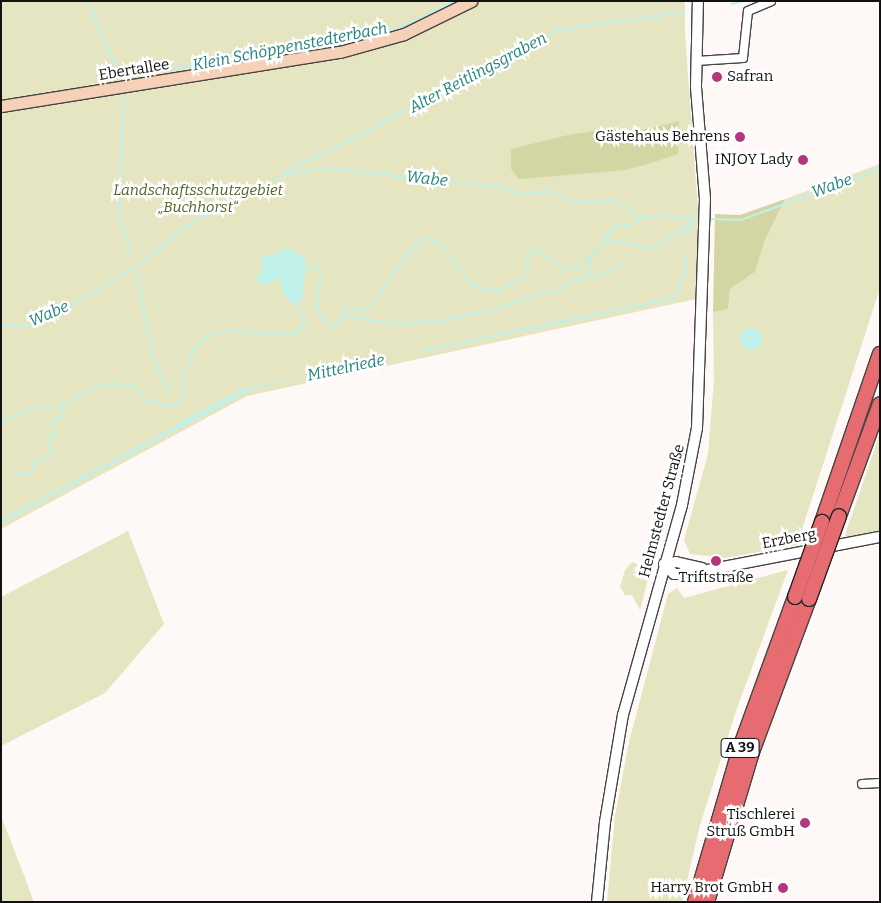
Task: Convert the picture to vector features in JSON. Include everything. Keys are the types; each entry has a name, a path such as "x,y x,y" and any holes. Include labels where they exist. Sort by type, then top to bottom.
{"highway":[{"name":"A 39","path":"707,902 752,752 802,598 822,522 880,354"},
{"name":"A 39","path":"695,902 740,748 802,598 840,516 880,404"}],"main road":[{"name":"Ebertallee","path":"1,106 340,52 404,34 470,1"}],"street":[{"name":"Helmstedter Straße","path":"597,902 604,822 616,752 633,674 688,482 696,437 705,264 706,199 696,61 698,1"},
{"path":"696,61 743,58 748,11 771,1"},
{"name":"Erzberg","path":"664,564 676,562 703,569 880,537"},
{"path":"862,784 880,783"}],"green space":[{"name":"Landschaftsschutzgebiet „Buchhorst“","path":"1,1 685,1 685,34 698,210 696,299 247,396 1,529"},
{"path":"679,121 678,154 648,164 625,170 519,179 511,169 511,149 568,135 610,129 639,131"},
{"path":"880,164 880,288 797,545 725,558 690,554 684,540 708,454 714,380 713,312 728,309 730,289 755,272 765,240 785,199"},
{"path":"785,199 765,240 755,272 730,289 728,309 713,312 715,214 740,215"},
{"path":"880,433 880,530 846,537 845,535"},
{"path":"128,531 164,624 105,693 1,746 1,597"},
{"path":"632,562 651,567 640,610 632,595 625,595 620,587 625,570"},
{"path":"788,570 736,711 700,825 682,902 607,902 615,816 629,742 668,594 677,588 684,598"},
{"path":"1,816 25,878 34,902 1,902"}],"water":[{"path":"287,248 306,258 302,301 291,303 283,293 279,277 265,286 255,278 263,271 262,256 271,256"},
{"path":"751,328 759,331 762,339 759,347 751,350 743,347 740,339 743,331"},
{"path":"423,350 256,387 1,523 1,520 178,425 178,421 182,421 243,389"}],"waterway":[{"name":"Klein Schöppenstedterbach","path":"87,1 121,77 365,37 412,23 453,1"},
{"name":"Alter Reitlingsgraben","path":"732,4 743,1"},
{"name":"Alter Reitlingsgraben","path":"285,173 289,169 348,141 558,30 685,12"},
{"path":"124,96 119,211 131,256"},
{"name":"Wabe","path":"1,325 24,326 52,317 137,266 201,216 223,212 251,191 284,175 319,168 497,186 523,194 548,191 580,203 615,200 641,216 702,218"},
{"name":"Wabe","path":"709,219 741,220 880,169"},
{"path":"603,242 613,227 632,224 645,216"},
{"name":"Mittelriede","path":"687,237 690,217"},
{"path":"305,268 316,267 321,273 316,310 328,324 335,326 346,309 362,310 375,301 409,252 425,237 443,247 472,285 495,292 521,279 527,269 528,254 535,248 564,268 576,270 607,239 646,247 656,246 689,226"},
{"name":"Mittelriede","path":"422,351 674,298 684,275 686,254"},
{"path":"340,316 401,324 442,321 496,309 541,293 558,291 574,280 589,277 590,259"},
{"path":"589,277 606,274 625,264"},
{"path":"137,277 153,357 168,393"},
{"path":"1,426 3,421 27,410 62,405 98,385 112,383 134,386 144,399 165,406 177,404 184,393 183,377 195,348 204,338 224,331 296,334 305,324 295,300"},
{"name":"Mittelriede","path":"252,388 264,385"},
{"path":"10,474 31,475 34,463 52,456 48,438 57,434 53,420 63,416 62,406"}],"place":[{"name":"Safran","path":"717,77"},
{"name":"Gästehaus Behrens","path":"740,137"},
{"name":"INJOY Lady","path":"803,160"},
{"name":"Triftstraße","path":"716,561"},
{"name":"Tischlerei Struß GmbH","path":"805,823"},
{"name":"Harry Brot GmbH","path":"783,888"}]}
